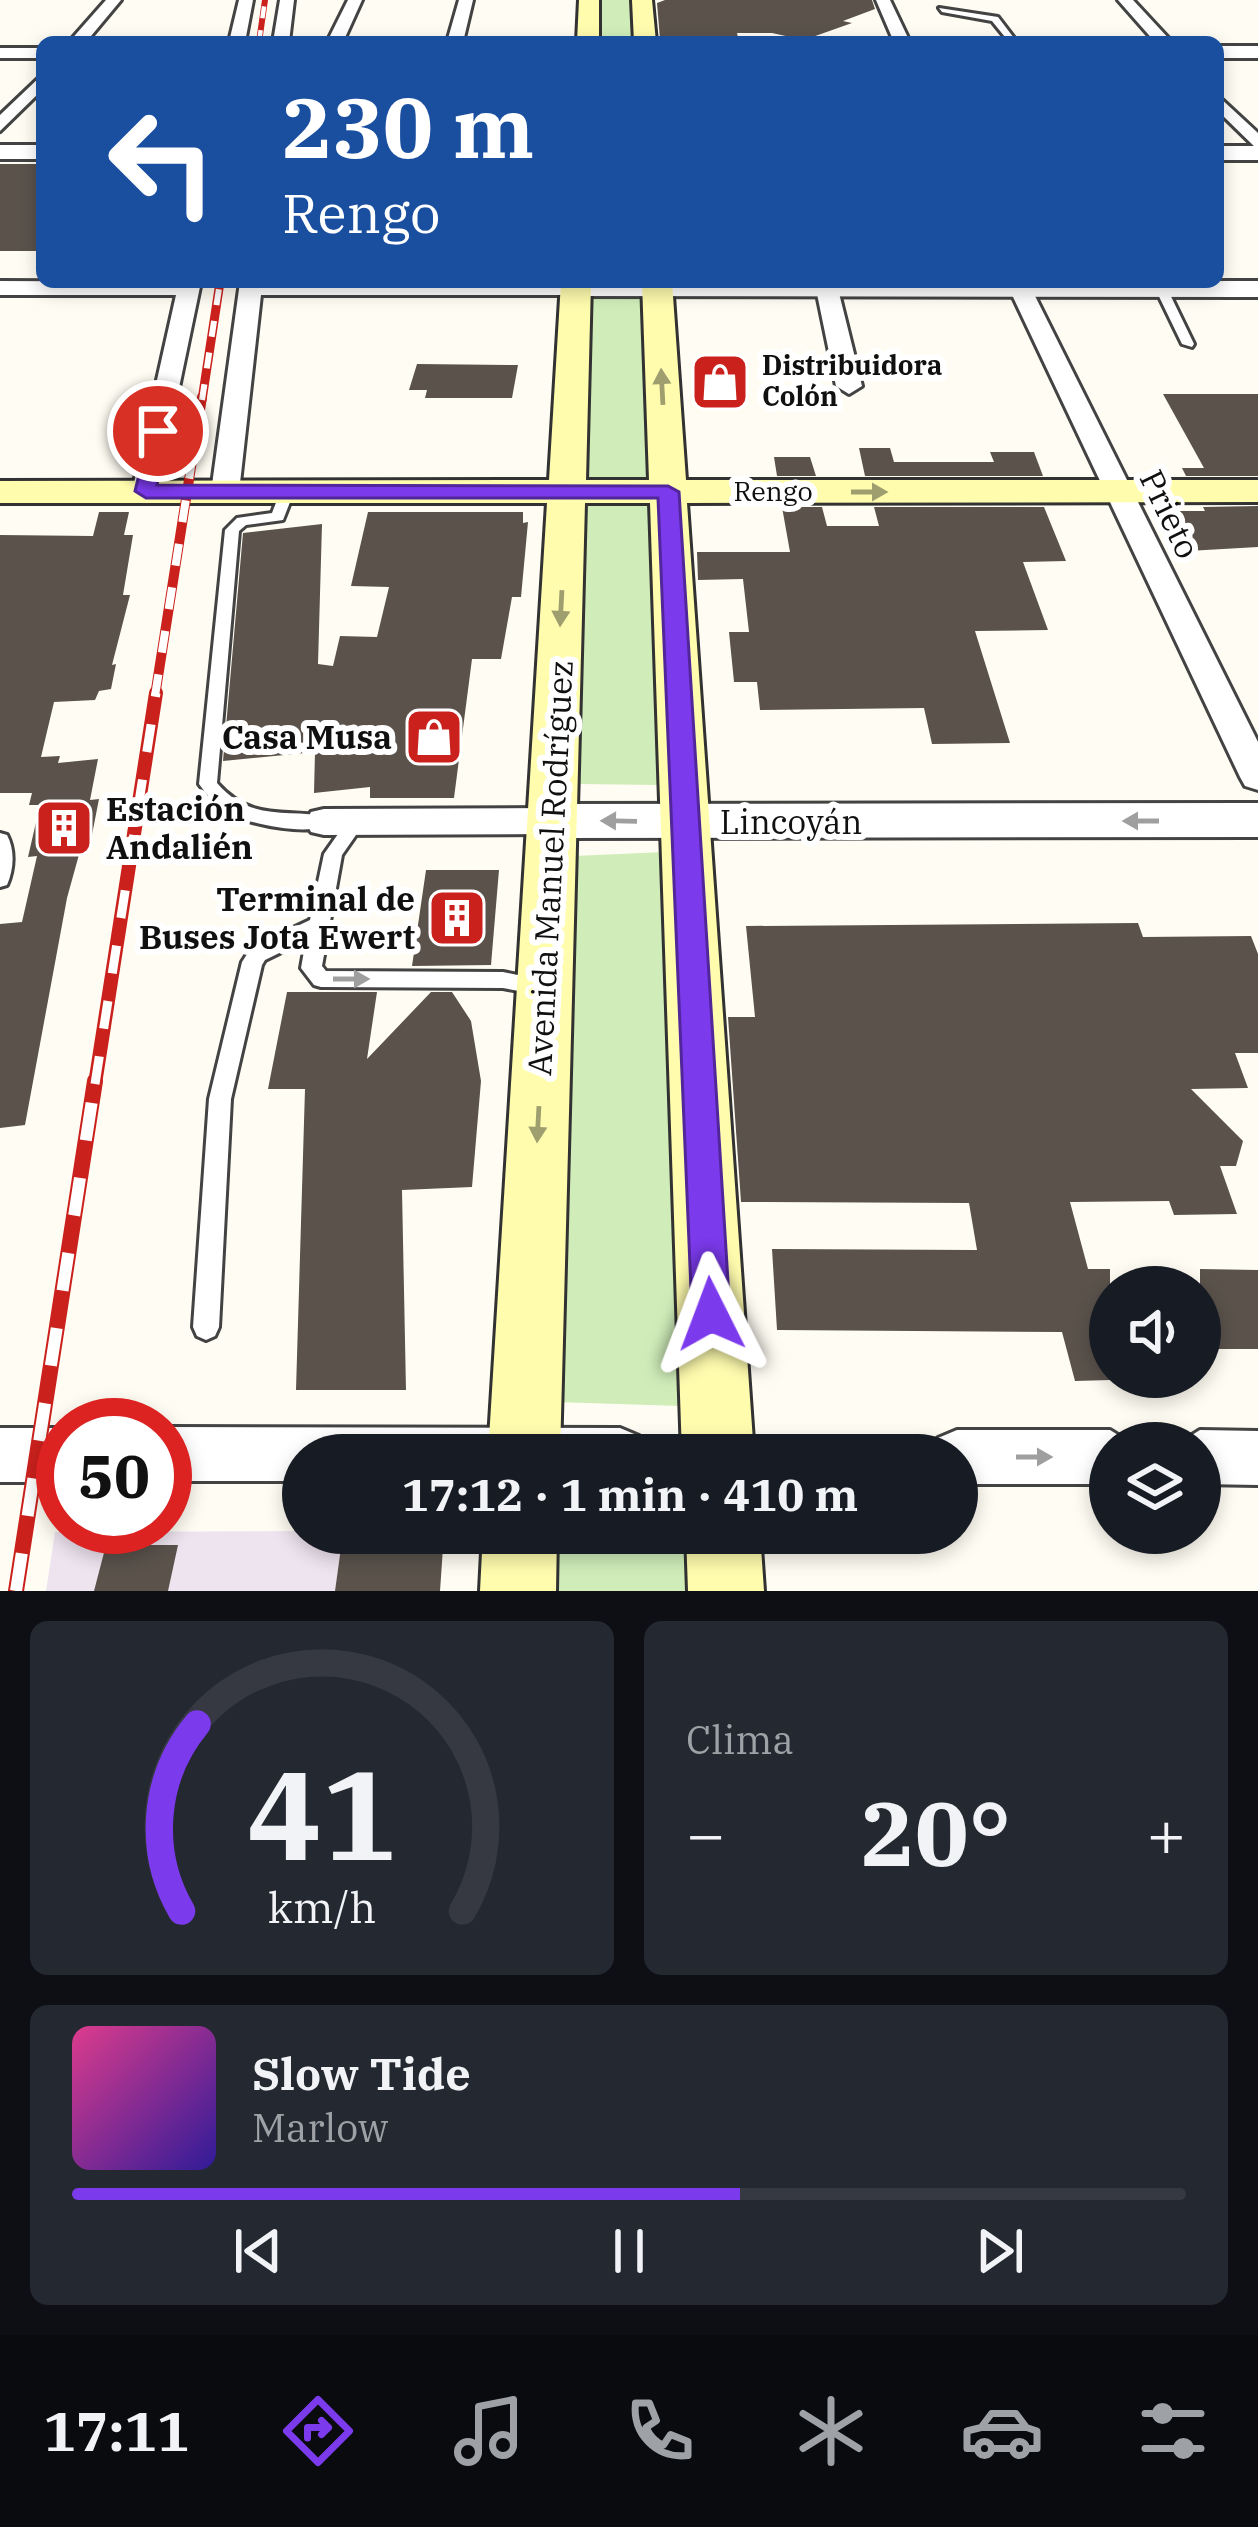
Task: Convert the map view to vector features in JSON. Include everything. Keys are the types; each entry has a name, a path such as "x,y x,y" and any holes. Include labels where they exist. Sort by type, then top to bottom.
{"main road":[{"path":"588,36 589,0"},
{"path":"642,0 645,36"},
{"name":"Avenida Manuel Rodríguez","path":"525,1434 575,288"},
{"path":"657,288 717,1434"},
{"name":"Rengo","path":"0,492 1258,490"},
{"path":"518,1591 519,1554"},
{"path":"724,1554 726,1591"}],"street":[{"path":"81,36 114,0"},
{"path":"238,36 246,0"},
{"path":"282,36 286,0"},
{"path":"338,36 355,0"},
{"path":"457,36 466,0"},
{"path":"883,0 899,36"},
{"path":"1125,0 1158,36"},
{"path":"1224,52 1258,52"},
{"path":"0,53 36,53"},
{"path":"0,126 36,87"},
{"path":"1224,108 1258,148"},
{"path":"1224,152 1258,148"},
{"path":"0,152 36,152"},
{"path":"0,288 36,287"},
{"path":"146,491 188,288"},
{"path":"225,491 251,288"},
{"path":"784,288 874,288"},
{"name":"Prieto","path":"1019,288 1258,777"},
{"path":"1224,288 1258,289"},
{"path":"826,289 849,386"},
{"name":"Lincoyán","path":"340,822 1258,820"},
{"path":"0,1455 36,1454"},
{"path":"192,1454 282,1454"},
{"path":"978,1457 1089,1457"},
{"path":"1221,1457 1258,1457"}],"lane":[{"path":"942,10 995,19 1008,36"},
{"path":"1161,288 1188,344"},
{"path":"287,492 278,518 242,521 232,530 208,784 220,802 255,818 340,822 310,968 321,979 503,980 544,988"},
{"path":"0,840 4,848 0,880"},
{"path":"206,1327 220,1099 252,962 258,954 319,925"}],"shaded area":[{"path":"192,1531 282,1531 282,1554 340,1554 335,1591 46,1591 52,1554 192,1554"}],"green space":[{"path":"597,0 632,0 635,36 595,36"},
{"path":"593,288 650,288 658,785 578,784"},
{"path":"665,852 680,1406 555,1402 573,856"},
{"path":"550,1554 688,1554 690,1591 549,1591"}],"building":[{"path":"872,0 875,9 815,36 660,36 657,3"},
{"path":"0,164 36,164 36,251 0,251"},
{"path":"417,364 518,365 512,398 425,398 427,390 409,390"},
{"path":"1163,394 1258,394 1258,476 1186,476 1182,468 1204,468"},
{"path":"859,448 890,448 894,462 994,462 990,452 1034,452 1043,476 865,476"},
{"path":"774,457 810,457 816,476 777,476"},
{"path":"1258,506 1258,547 1188,551 1185,545 1171,545 1157,517 1170,517 1167,511 1205,511 1203,507"},
{"path":"782,507 822,507 827,526 879,526 874,507 1044,507 1066,561 1023,562 1048,630 975,631 1010,743 932,744 924,708 760,710 757,682 734,682 729,632 749,632 743,579 698,580 697,552 790,552"},
{"path":"99,512 129,512 124,535 133,535 123,595 130,595 112,665 116,664 111,689 99,691 95,700 54,702 41,757 60,756 58,763 98,759 90,800 99,799 89,850 80,851 67,898 25,1125 0,1128 0,924 22,922 37,856 28,857 40,805 29,805 32,793 0,793 0,535 93,536"},
{"path":"368,512 523,512 523,523 528,522 521,597 512,597 501,659 472,659 454,798 370,798 370,787 314,793 315,752 223,761 243,533 322,524 318,664 333,666 340,636 377,637 389,587 351,586"},
{"name":"Terminal de Buses Jota Ewert","path":"426,870 499,870 491,965 412,966"},
{"path":"1138,923 1143,937 1251,936 1258,954 1258,1053 1235,1053 1248,1088 1191,1089 1243,1141 1236,1166 1220,1166 1237,1214 1174,1215 1169,1201 1070,1202 1089,1269 1089,1381 1075,1381 1062,1332 777,1330 772,1249 977,1250 969,1203 741,1202 728,1017 755,1017 746,926"},
{"path":"287,992 377,992 367,1059 431,992 452,992 471,1021 481,1081 472,1187 402,1190 406,1390 296,1390 305,1089 268,1089"},
{"path":"1221,1269 1258,1270 1258,1349 1221,1349"},
{"path":"104,1554 176,1554 168,1591 94,1591"},
{"path":"340,1554 443,1554 440,1591 335,1591"}],"railway":[{"path":"260,36 265,0"},
{"path":"202,400 219,288"},
{"path":"155,696 202,397"},
{"path":"95,1084 156,693"},
{"path":"16,1591 95,1081"}],"place":[{"name":"Distribuidora Colón","path":"720,382"},
{"name":"Casa Musa","path":"434,737"},
{"name":"Estación Andalién","path":"64,828"},
{"name":"Terminal de Buses Jota Ewert","path":"457,918"}],"route":[{"path":"158,431 146,491 668,492 711,1314"}]}
